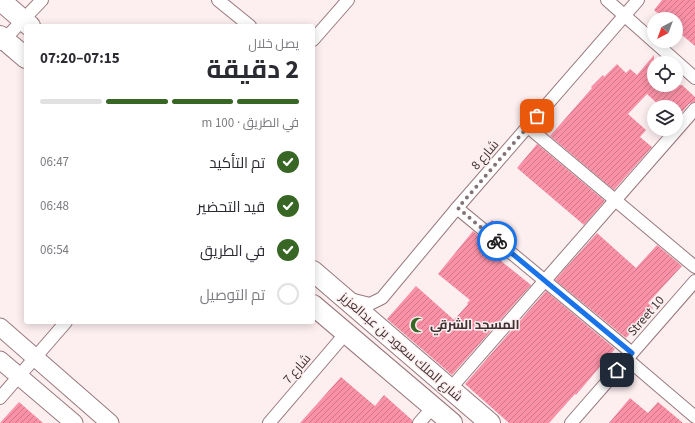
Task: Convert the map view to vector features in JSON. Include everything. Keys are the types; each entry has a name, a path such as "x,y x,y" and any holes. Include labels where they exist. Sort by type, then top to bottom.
{"main road":[{"path":"0,0 27,23"},
{"path":"2,40 24,56"},
{"name":"شارع الملك سعود بن عبدالعزيز","path":"315,273 490,423"},
{"name":"شارع الملك سعود بن عبدالعزيز","path":"315,306 452,423"}],"street":[{"path":"27,23 42,0"},
{"path":"218,0 248,24"},
{"path":"315,38 348,0"},
{"path":"607,0 695,78"},
{"name":"شارع 8","path":"343,297 370,304 382,298 638,0"},
{"path":"2,40 24,25"},
{"path":"450,389 695,109"},
{"path":"528,128 695,267"},
{"path":"458,208 544,280 695,417"},
{"name":"Street 10","path":"571,423 695,281"},
{"path":"0,398 64,324"},
{"path":"0,327 110,423"},
{"name":"شارع 7","path":"268,423 346,333"},
{"path":"0,360 74,423"},
{"path":"419,423 433,407"}],"building":[{"path":"662,0 695,0 695,46 683,36 683,12 656,12 654,10"},
{"path":"647,63 647,92 683,92 683,86 695,97 695,102 689,104 683,111 683,100 653,100 647,94 628,114 646,130 640,137 652,147 614,190 550,136 592,88 591,87 617,64 626,73 630,69 637,75"},
{"path":"537,144 605,201 584,225 517,168"},
{"path":"492,220 511,237 507,240 488,224"},
{"path":"473,231 504,257 501,261 531,285 452,375 387,319 416,286 454,320 470,300 438,274"},
{"path":"597,233 636,268 657,245 682,266 648,303 653,308 626,338 555,280"},
{"path":"546,291 615,349 576,395 575,394 549,423 509,423 465,384"},
{"path":"341,377 375,406 384,395 412,420 412,423 300,423"},
{"path":"630,398 648,413 658,402 683,423 609,423"},
{"path":"19,402 43,423 0,423"}],"way so far":[{"path":"497,241 458,208 537,116"}],"place":[{"name":"المسجد الشرقي","path":"418,325"}],"route":[{"path":"497,241 632,353 617,370"}]}
